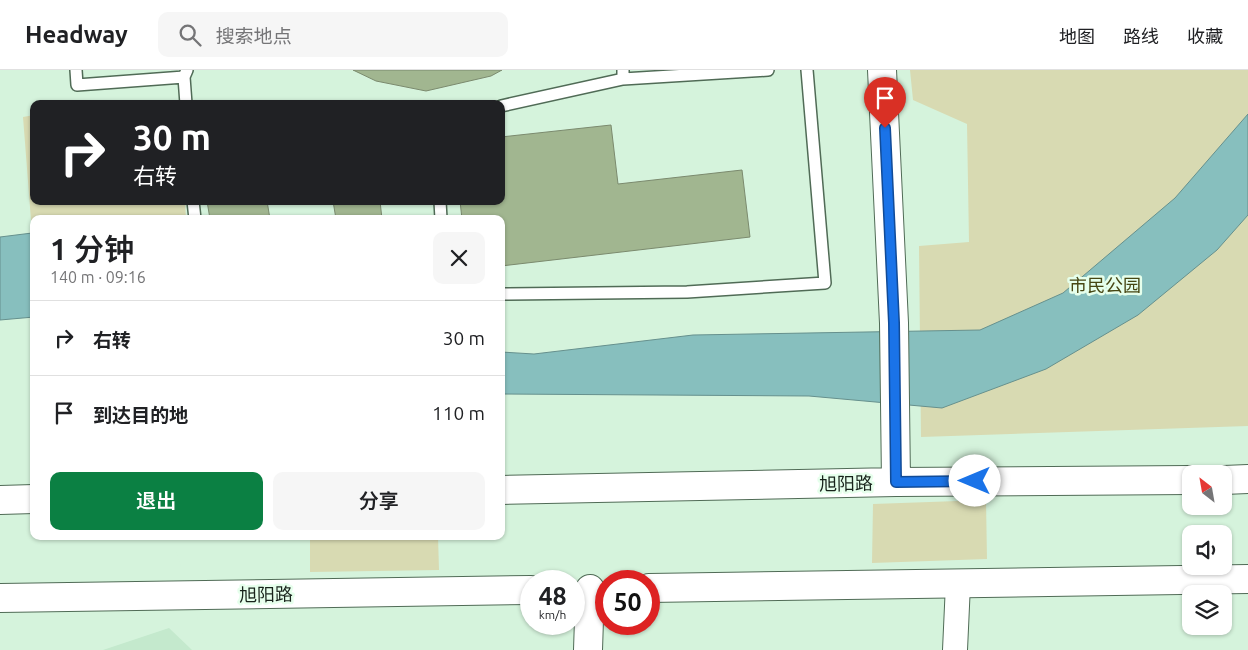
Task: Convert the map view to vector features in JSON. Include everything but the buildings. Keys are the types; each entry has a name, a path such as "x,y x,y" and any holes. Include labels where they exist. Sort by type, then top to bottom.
{"main road":[{"path":"882,70 894,323 896,482"},
{"name":"旭阳路","path":"505,490 896,482 1182,480"},
{"path":"1232,480 1248,480"},
{"path":"0,500 30,499"},
{"path":"660,588 1248,580"},
{"path":"588,650 590,589"},
{"name":"旭阳路","path":"0,598 520,590"}],"street":[{"path":"955,650 958,584"}],"lane":[{"path":"76,70 77,86 186,73 186,100"},
{"path":"505,105 623,74 768,70"},
{"path":"505,294 687,292 825,283 807,70"}],"shaded area":[{"path":"169,628 192,650 103,650"}],"green space":[{"name":"市民公园","path":"910,70 1248,70 1248,426 921,437 919,246 969,242 967,124 913,100"},
{"path":"30,116 30,205 185,205 186,215 31,215 23,117"},
{"path":"986,500 987,559 872,563 873,504"},
{"path":"310,540 438,540 439,570 310,572"}],"water":[{"path":"1248,114 1248,215 1217,250 1138,315 1046,369 942,408 809,396 505,394 505,352 534,354 693,335 980,330 1063,293 1175,198"},
{"path":"30,233 30,317 0,320 0,237"}],"pier":[{"path":"172,540 265,540 278,570 304,642 208,646 205,642"}],"route":[{"path":"885,128 894,323 896,482 975,481"}]}
